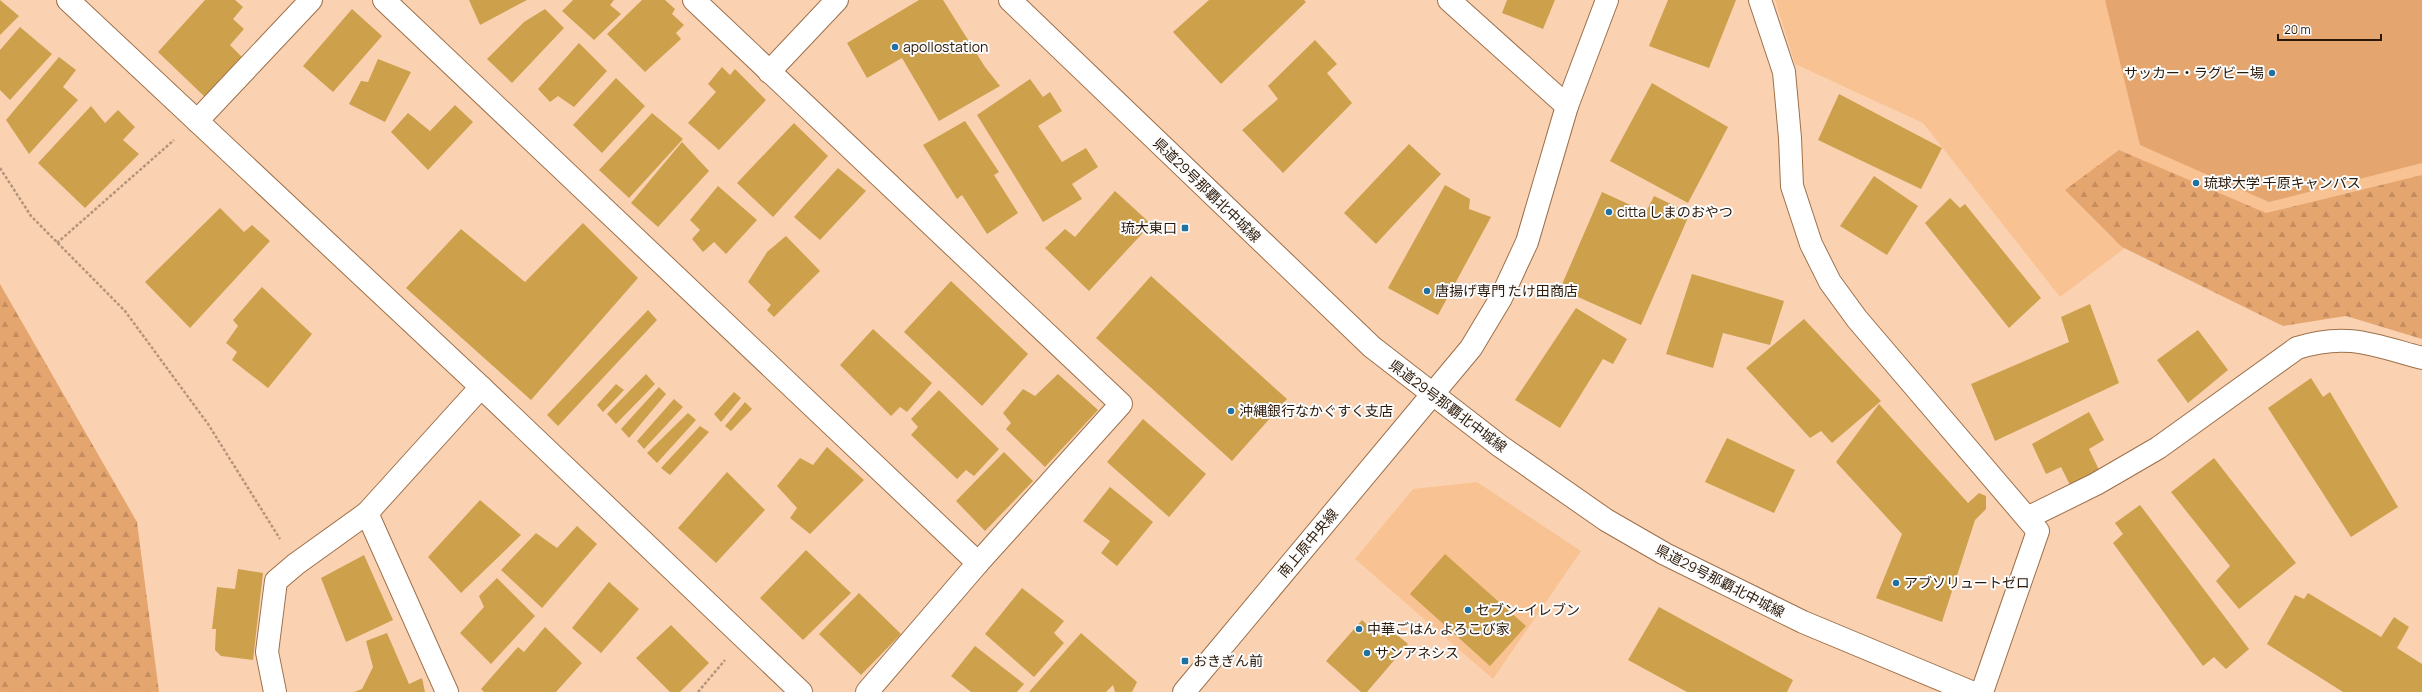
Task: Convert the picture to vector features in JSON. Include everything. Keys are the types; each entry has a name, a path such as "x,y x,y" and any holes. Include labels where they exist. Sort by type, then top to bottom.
{"street":[{"path":"68,0 481,387 801,692"},
{"path":"197,121 311,0"},
{"path":"384,0 978,563"},
{"path":"694,0 1121,404 978,563 867,692"},
{"path":"769,72 837,0"},
{"name":"県道29号那覇北中城線","path":"1010,0 1372,347 1546,479 1606,520 1665,554 1803,622 1970,692"},
{"path":"1449,0 1566,106"},
{"name":"南上原中央線","path":"1184,692 1471,348 1516,268 1537,214 1566,106 1606,0"},
{"path":"1760,0 1784,72 1790,138 1792,186 1811,244 1830,282 1857,319 2038,531 1982,692"},
{"path":"2027,518 2096,484 2158,448 2296,348 2319,341 2360,341 2422,358"},
{"path":"275,692 267,652 276,581 296,564 367,513 481,387"},
{"path":"367,513 447,692"}],"path":[{"path":"57,242 197,121"},
{"path":"0,168 31,216 130,318 208,424 296,564"},
{"path":"698,692 744,638"}],"shaded area":[{"name":"琉球大学 千原キャンパス","path":"1775,0 2422,0 2422,330 2133,242 2060,297 1923,123 1795,64"},
{"path":"1477,482 1581,551 1493,679 1355,559 1413,489"}],"green space":[{"name":"サッカー・ラグビー場","path":"2105,0 2422,0 2422,163 2269,202 2140,145"},
{"path":"2119,150 2266,213 2422,175 2422,339 2346,316 2283,326 2122,247 2065,190"},
{"path":"0,284 137,522 159,692 0,692"}],"building":[{"path":"0,0 19,16 0,35"},
{"path":"205,0 235,0 243,7 233,19 244,29 230,45 244,59 206,98 158,52"},
{"path":"469,0 527,0 480,25"},
{"path":"573,0 614,0 610,5 621,14 594,40 562,11"},
{"path":"642,0 665,0 675,9 672,14 684,25 676,33 681,39 645,72 607,34"},
{"path":"919,0 943,0 985,67 1000,86 939,121 902,58 867,78 847,43"},
{"path":"1209,0 1304,0 1306,2 1221,84 1173,32"},
{"path":"1507,0 1555,0 1543,29 1502,13"},
{"path":"1668,0 1736,0 1709,68 1649,46"},
{"path":"352,9 382,36 333,92 303,66"},
{"path":"545,9 564,28 512,83 487,59 524,22"},
{"path":"20,27 52,54 10,100 0,90 0,50"},
{"path":"1315,40 1337,64 1327,73 1352,103 1283,173 1242,130 1278,99 1268,86"},
{"path":"579,43 607,71 574,107 558,96 550,102 538,89"},
{"path":"59,57 76,70 63,87 78,100 29,154 6,120"},
{"path":"378,59 411,72 385,122 349,104 361,81 368,82"},
{"path":"722,67 730,75 735,69 766,100 719,150 688,123 716,92 708,84"},
{"path":"616,78 645,106 602,153 573,125"},
{"path":"1030,79 1043,97 1050,92 1062,111 1038,126 1062,162 1086,148 1098,167 1072,184 1082,199 1043,222 977,115"},
{"path":"1652,83 1728,127 1688,203 1610,161"},
{"path":"1839,94 1942,148 1921,189 1818,140"},
{"path":"455,105 473,122 428,170 391,132 408,113 430,131"},
{"path":"91,106 105,123 118,110 135,127 123,140 139,154 85,208 38,163"},
{"path":"652,113 683,139 629,198 599,170"},
{"path":"965,121 999,172 994,175 1018,213 987,234 962,195 957,199 923,145"},
{"path":"794,123 828,156 773,217 737,183"},
{"path":"682,142 709,171 658,227 631,203"},
{"path":"1409,144 1441,174 1376,244 1344,213"},
{"path":"838,168 866,191 820,240 794,217"},
{"path":"1874,176 1918,206 1887,255 1840,226"},
{"path":"1445,185 1470,199 1469,209 1491,217 1438,315 1388,288"},
{"path":"718,186 757,220 726,254 714,242 703,252 692,239 700,230 690,220"},
{"path":"1115,191 1151,224 1089,291 1045,248 1065,229 1075,237"},
{"path":"1602,192 1646,212 1654,196 1690,213 1641,325 1560,289"},
{"path":"1950,198 1960,208 1965,204 2041,298 2009,328 1925,223"},
{"path":"220,208 244,232 252,225 270,241 190,328 145,282"},
{"path":"583,223 638,278 531,400 406,288 461,229 525,282"},
{"path":"786,236 820,271 774,317 767,310 771,305 748,282 767,252"},
{"path":"1692,274 1784,301 1770,345 1723,333 1713,368 1666,354"},
{"path":"1151,276 1287,399 1232,461 1096,338"},
{"path":"951,281 1028,354 982,406 904,332"},
{"path":"262,287 312,334 268,388 232,360 237,352 226,343 238,326 233,320"},
{"path":"2090,304 2119,383 1995,441 1971,384 2069,342 2061,317"},
{"path":"1576,308 1627,339 1613,364 1603,359 1560,428 1515,400"},
{"path":"648,310 657,320 558,426 547,415"},
{"path":"1804,319 1881,401 1832,443 1821,431 1810,438 1746,368"},
{"path":"873,329 932,383 907,412 900,407 891,416 840,365"},
{"path":"2198,330 2228,370 2188,403 2157,360"},
{"path":"646,374 655,384 616,424 607,414"},
{"path":"1058,374 1098,410 1045,467 1006,429 1011,423 1003,413 1023,389 1035,396"},
{"path":"2311,378 2323,397 2330,392 2398,507 2351,537 2268,408"},
{"path":"616,384 624,390 603,412 597,405"},
{"path":"659,387 666,394 629,438 621,429"},
{"path":"939,390 999,449 974,476 966,470 957,479 911,435 918,427 911,419"},
{"path":"734,392 741,398 721,422 714,414"},
{"path":"674,399 683,407 644,449 637,441"},
{"path":"745,402 752,409 731,431 725,426"},
{"path":"1879,404 1968,503 1979,493 1986,496 1986,509 1975,520 1942,622 1876,598 1902,534 1836,462"},
{"path":"2089,412 2104,440 2089,449 2100,472 2072,489 2061,467 2046,474 2032,444"},
{"path":"688,413 696,420 657,463 647,453"},
{"path":"1143,419 1206,474 1169,517 1107,462"},
{"path":"700,426 709,432 670,475 661,468"},
{"path":"1727,438 1795,470 1774,513 1705,482"},
{"path":"827,447 864,480 810,534 790,518 797,508 777,486 800,458 813,465"},
{"path":"1004,452 1033,481 985,531 956,501"},
{"path":"2214,458 2296,563 2239,609 2216,581 2230,566 2171,492"},
{"path":"727,472 765,510 716,563 678,528"},
{"path":"1110,487 1153,522 1117,566 1101,553 1110,541 1083,521"},
{"path":"480,500 521,535 461,593 428,557"},
{"path":"2140,505 2249,649 2226,669 2214,657 2203,666 2113,543 2123,534 2115,523"},
{"path":"577,526 597,544 542,608 501,570 536,533 557,548"},
{"path":"806,550 851,593 803,640 760,598"},
{"name":"セブン-イレブン","path":"1445,554 1526,626 1490,666 1410,594"},
{"path":"364,555 393,620 346,642 321,578"},
{"path":"238,569 263,573 253,660 221,656 215,650 216,629 212,629 217,587 235,589"},
{"path":"497,578 535,616 491,664 460,633 484,607 479,596"},
{"path":"609,582 639,609 601,653 572,628"},
{"path":"1022,588 1064,621 1054,633 1064,643 1034,677 985,634"},
{"path":"859,593 901,634 861,675 819,634"},
{"path":"2308,593 2381,637 2394,617 2409,627 2397,648 2422,664 2422,692 2343,692 2267,644 2295,595 2304,599"},
{"path":"1659,607 1793,680 1787,692 1687,692 1628,660"},
{"name":"サンアネシス","path":"1362,620 1381,637 1389,628 1408,644 1367,692 1361,692 1326,661"},
{"path":"671,625 709,663 680,692 670,692 636,658"},
{"path":"545,627 582,663 556,692 484,692 481,689 518,647 524,652"},
{"path":"387,633 409,684 422,678 425,692 354,692 362,689 373,667 366,641"},
{"path":"1081,633 1137,682 1132,692 1115,692 1113,685 1106,692 1029,692"},
{"path":"975,646 1024,684 1017,692 971,692 951,676"}],"place":[{"name":"apollostation","path":"895,47"},
{"name":"サッカー・ラグビー場","path":"2272,73"},
{"name":"琉球大学 千原キャンパス","path":"2196,183"},
{"name":"citta しまのおやつ","path":"1609,212"},
{"name":"琉大東口","path":"1185,228"},
{"name":"唐揚げ専門 たけ田商店","path":"1427,291"},
{"name":"沖縄銀行なかぐすく支店","path":"1231,411"},
{"name":"アブソリュートゼロ","path":"1896,583"},
{"name":"セブン-イレブン","path":"1468,610"},
{"name":"中華ごはん よろこび家","path":"1359,629"},
{"name":"サンアネシス","path":"1367,653"},
{"name":"おきぎん前","path":"1185,661"}]}
